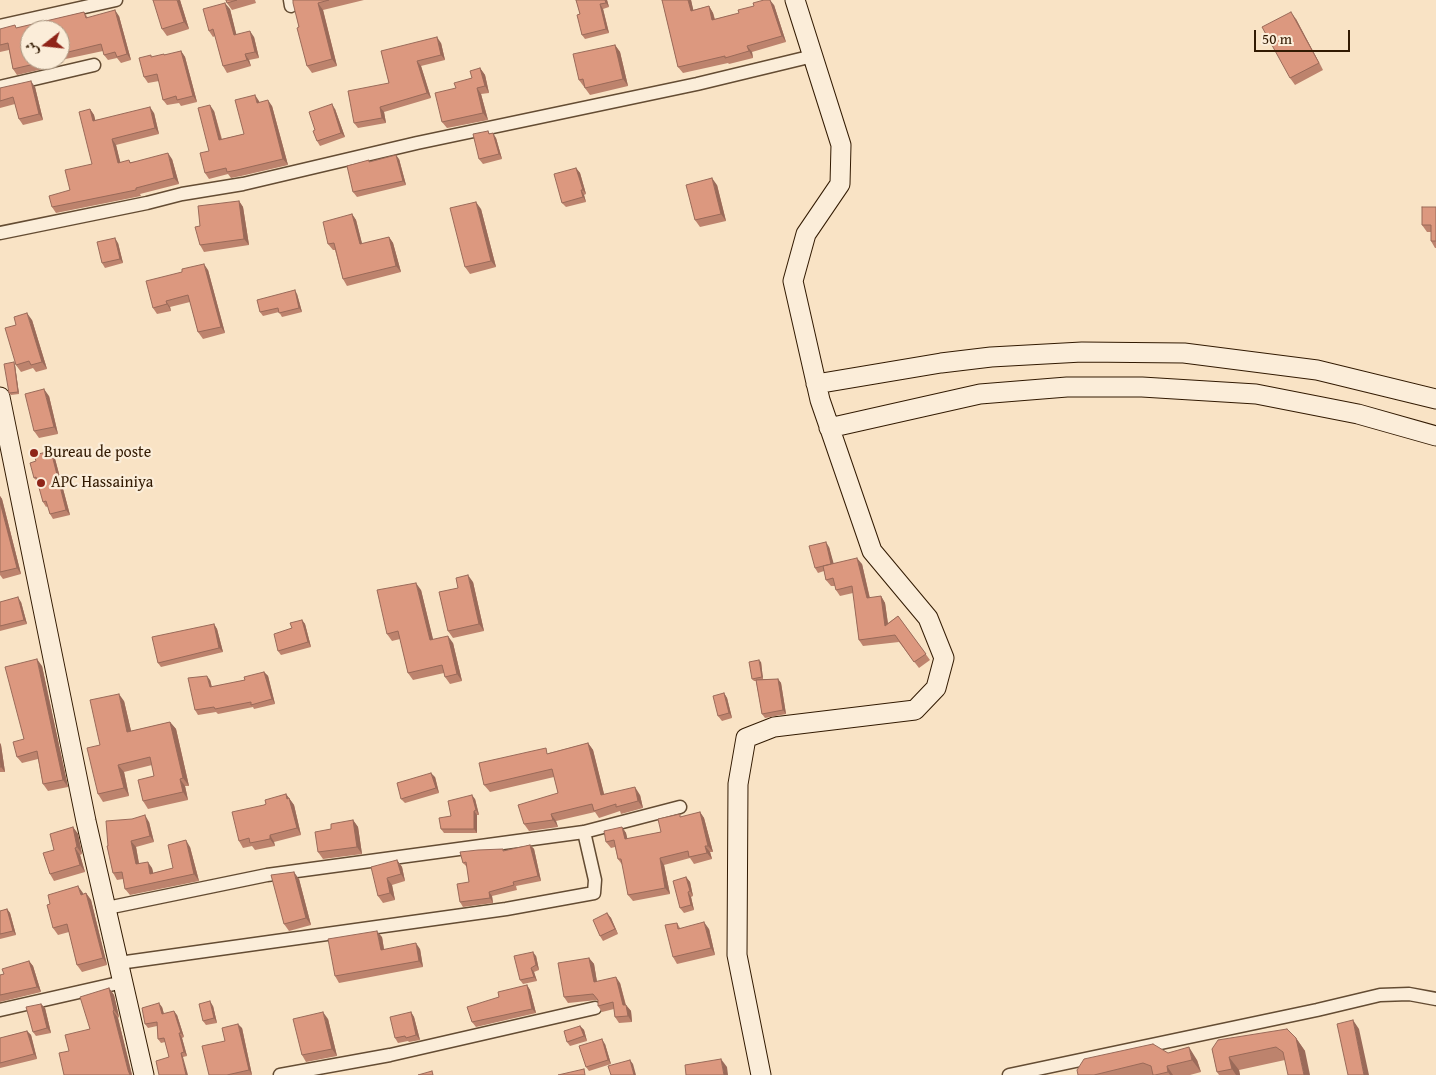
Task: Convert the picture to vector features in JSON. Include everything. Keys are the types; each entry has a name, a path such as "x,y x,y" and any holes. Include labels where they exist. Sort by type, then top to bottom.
{"street":[{"path":"0,26 116,0"},
{"path":"760,1075 737,955 738,784 746,738 774,727 915,710 936,688 944,658 928,618 872,551 829,428 816,384 793,281 806,234 840,184 840,145 795,0"},
{"path":"0,233 148,203 182,194 243,184 417,143 680,88 813,56"},
{"path":"0,87 94,65"},
{"path":"816,384 942,363 991,358 1082,352 1184,353 1317,370 1436,399"},
{"path":"829,428 980,394 1067,387 1142,387 1256,394 1358,414 1436,436"},
{"path":"0,396 86,821 144,1075"},
{"path":"107,908 267,875 584,832 680,807"},
{"path":"119,963 506,909 594,893 595,880 584,832"},
{"path":"0,1010 123,982"},
{"path":"1009,1075 1054,1070 1380,995 1409,994 1436,999"},
{"path":"280,1075 390,1055 595,1008"}],"building":[{"path":"153,0 177,0 184,22 162,29"},
{"path":"226,0 237,0 227,3"},
{"path":"293,0 329,0 318,3 332,59 307,66 297,28 299,27"},
{"path":"576,0 605,0 606,3 600,4 606,29 582,35 577,15 580,14"},
{"path":"662,0 688,0 691,11 709,6 712,20 739,13 738,10 754,6 753,3 770,0 782,36 747,46 749,51 725,58 725,56 678,67"},
{"path":"225,3 234,35 250,31 255,52 245,54 247,60 223,66 213,29 209,31 203,9"},
{"path":"115,10 127,54 117,57 115,52 104,55 101,44 70,52 70,20 50,20 84,12 86,18"},
{"path":"1291,12 1319,63 1290,78 1262,27"},
{"path":"15,25 16,28 20,27 20,67 13,69 8,43 0,45 0,29"},
{"path":"437,37 441,55 417,61 427,93 380,107 382,118 354,123 348,91 389,83 381,51"},
{"path":"615,45 623,79 585,88 583,79 579,80 573,54"},
{"path":"181,51 193,96 177,100 176,96 163,100 157,74 144,77 139,58"},
{"path":"480,68 485,86 477,88 483,113 442,122 435,93 456,88 454,83 472,78 470,71"},
{"path":"31,81 39,114 19,119 13,97 0,101 0,88"},
{"path":"255,95 257,103 268,100 283,159 227,172 226,168 205,173 200,153 209,151 198,108 210,105 219,140 244,134 235,100"},
{"path":"332,104 341,133 317,141 309,112"},
{"path":"150,107 155,128 112,139 118,163 129,160 130,163 168,153 174,178 136,188 136,190 52,207 49,196 70,190 65,170 92,164 79,112 90,109 93,121"},
{"path":"488,131 489,134 493,133 499,154 479,159 473,134"},
{"path":"396,155 403,181 353,192 347,166"},
{"path":"576,168 583,190 581,190 583,197 562,203 554,174"},
{"path":"712,178 721,214 695,220 686,185"},
{"path":"239,201 244,239 200,245 195,227 200,226 198,206"},
{"path":"476,202 491,261 465,267 450,208"},
{"path":"1422,207 1436,207 1436,241 1431,241 1431,225 1422,225"},
{"path":"352,214 360,244 389,237 396,266 343,279 334,243 328,244 323,222"},
{"path":"115,238 120,259 102,263 97,242"},
{"path":"204,264 221,327 198,332 188,295 166,301 167,304 153,308 146,281"},
{"path":"295,290 299,308 279,313 278,308 260,312 257,300"},
{"path":"27,313 42,362 31,365 29,361 16,365 5,328 16,325 14,317"},
{"path":"14,362 18,392 9,393 4,364"},
{"path":"44,389 54,427 34,431 25,394"},
{"path":"51,451 66,510 50,514 46,501 43,502 30,463 36,461 34,455"},
{"path":"0,502 17,568 0,572"},
{"path":"826,542 831,564 815,568 809,546"},
{"path":"857,558 867,598 881,596 885,626 898,616 926,654 914,662 895,635 859,640 852,586 836,590 833,578 826,580 823,566"},
{"path":"468,575 479,624 448,631 439,592 458,588 456,578"},
{"path":"416,583 430,640 448,636 457,674 445,677 442,665 408,673 398,631 387,634 377,590"},
{"path":"18,597 24,620 0,626 0,602"},
{"path":"302,620 308,642 278,651 274,634 292,628 290,623"},
{"path":"214,624 219,648 158,663 152,637"},
{"path":"37,659 63,780 43,784 37,751 17,757 13,742 24,739 5,667"},
{"path":"759,660 762,677 752,679 749,662"},
{"path":"264,672 272,699 251,705 251,702 215,709 214,707 195,710 188,678 207,676 210,687 245,680 244,677"},
{"path":"778,679 783,710 762,714 756,680"},
{"path":"724,693 729,713 718,716 713,696"},
{"path":"119,694 127,732 170,722 183,778 180,779 183,792 143,801 138,780 154,776 150,757 118,765 124,788 98,794 87,748 100,745 90,700"},
{"path":"588,743 601,795 635,787 638,801 616,807 616,804 594,811 592,804 551,814 553,820 524,824 518,805 558,793 552,769 484,785 479,763 546,748 547,754"},
{"path":"431,773 436,788 401,799 397,783"},
{"path":"286,794 287,799 289,798 297,828 270,835 270,839 250,843 249,838 239,841 232,812 264,805 266,804 265,800"},
{"path":"472,795 476,810 474,811 474,829 441,829 439,818 451,816 448,801"},
{"path":"700,812 708,846 705,846 707,853 689,857 688,851 660,858 665,888 628,895 621,859 618,859 614,840 606,842 604,831 622,827 625,839 661,832 658,819 680,814 680,817"},
{"path":"145,815 150,836 131,841 136,864 148,862 150,874 173,868 168,845 186,840 194,874 125,889 122,872 113,873 107,846 106,821 132,819"},
{"path":"353,820 357,847 318,852 315,832 331,829 331,824"},
{"path":"73,827 77,847 75,848 80,865 50,874 43,853 54,850 50,834"},
{"path":"530,845 538,876 513,882 514,885 489,892 490,898 460,902 457,884 469,882 466,862 463,863 460,852 503,849 503,851"},
{"path":"397,860 401,874 387,878 390,893 378,896 371,867"},
{"path":"294,872 306,918 284,924 271,875"},
{"path":"686,877 691,905 680,908 673,881"},
{"path":"78,886 81,895 86,893 103,958 77,965 67,924 53,928 47,905 50,904 48,895"},
{"path":"7,909 13,931 0,934 0,911"},
{"path":"607,913 615,929 600,936 593,920"},
{"path":"704,922 711,948 673,957 665,925 677,923 678,929"},
{"path":"377,931 381,950 416,943 419,961 335,976 328,939"},
{"path":"533,952 536,965 531,968 534,977 520,980 514,956"},
{"path":"589,958 594,982 616,977 623,1005 626,1005 628,1016 615,1017 613,1002 598,1006 598,1000 593,994 564,997 558,963"},
{"path":"29,961 37,987 0,995 0,975 4,974 2,969"},
{"path":"527,985 532,1009 472,1022 467,1007 499,997 498,992"},
{"path":"109,988 113,1011 130,1075 64,1075 59,1053 69,1051 65,1035 90,1029 80,997"},
{"path":"210,1001 214,1018 203,1021 199,1004"},
{"path":"159,1003 162,1014 174,1011 181,1033 179,1033 184,1052 181,1053 186,1075 159,1075 156,1061 169,1057 164,1038 158,1039 157,1022 145,1024 142,1008"},
{"path":"41,1004 47,1028 33,1032 26,1007"},
{"path":"323,1012 332,1049 302,1055 293,1019"},
{"path":"411,1012 416,1035 406,1038 405,1036 395,1038 390,1017"},
{"path":"1353,1020 1364,1075 1348,1075 1337,1024"},
{"path":"238,1024 249,1070 227,1075 209,1075 202,1046 225,1041 222,1028"},
{"path":"580,1026 584,1036 567,1042 564,1031"},
{"path":"1287,1029 1296,1038 1304,1075 1288,1075 1283,1052 1276,1047 1229,1057 1232,1069 1217,1072 1212,1049 1218,1040"},
{"path":"27,1031 34,1054 0,1063 0,1038"},
{"path":"602,1039 608,1060 586,1067 579,1046"},
{"path":"1153,1044 1168,1053 1189,1047 1192,1060 1167,1066 1168,1072 1155,1075 1153,1075 1151,1066 1143,1063 1094,1075 1078,1075 1077,1070 1084,1059"},
{"path":"721,1059 724,1075 686,1075 685,1065"},
{"path":"630,1060 634,1075 611,1075 608,1066"},
{"path":"584,1069 585,1075 558,1075"},
{"path":"432,1071 433,1075 418,1075"}],"place":[{"name":"Bureau de poste","path":"34,453"},
{"name":"APC Hassainiya","path":"41,483"}]}
